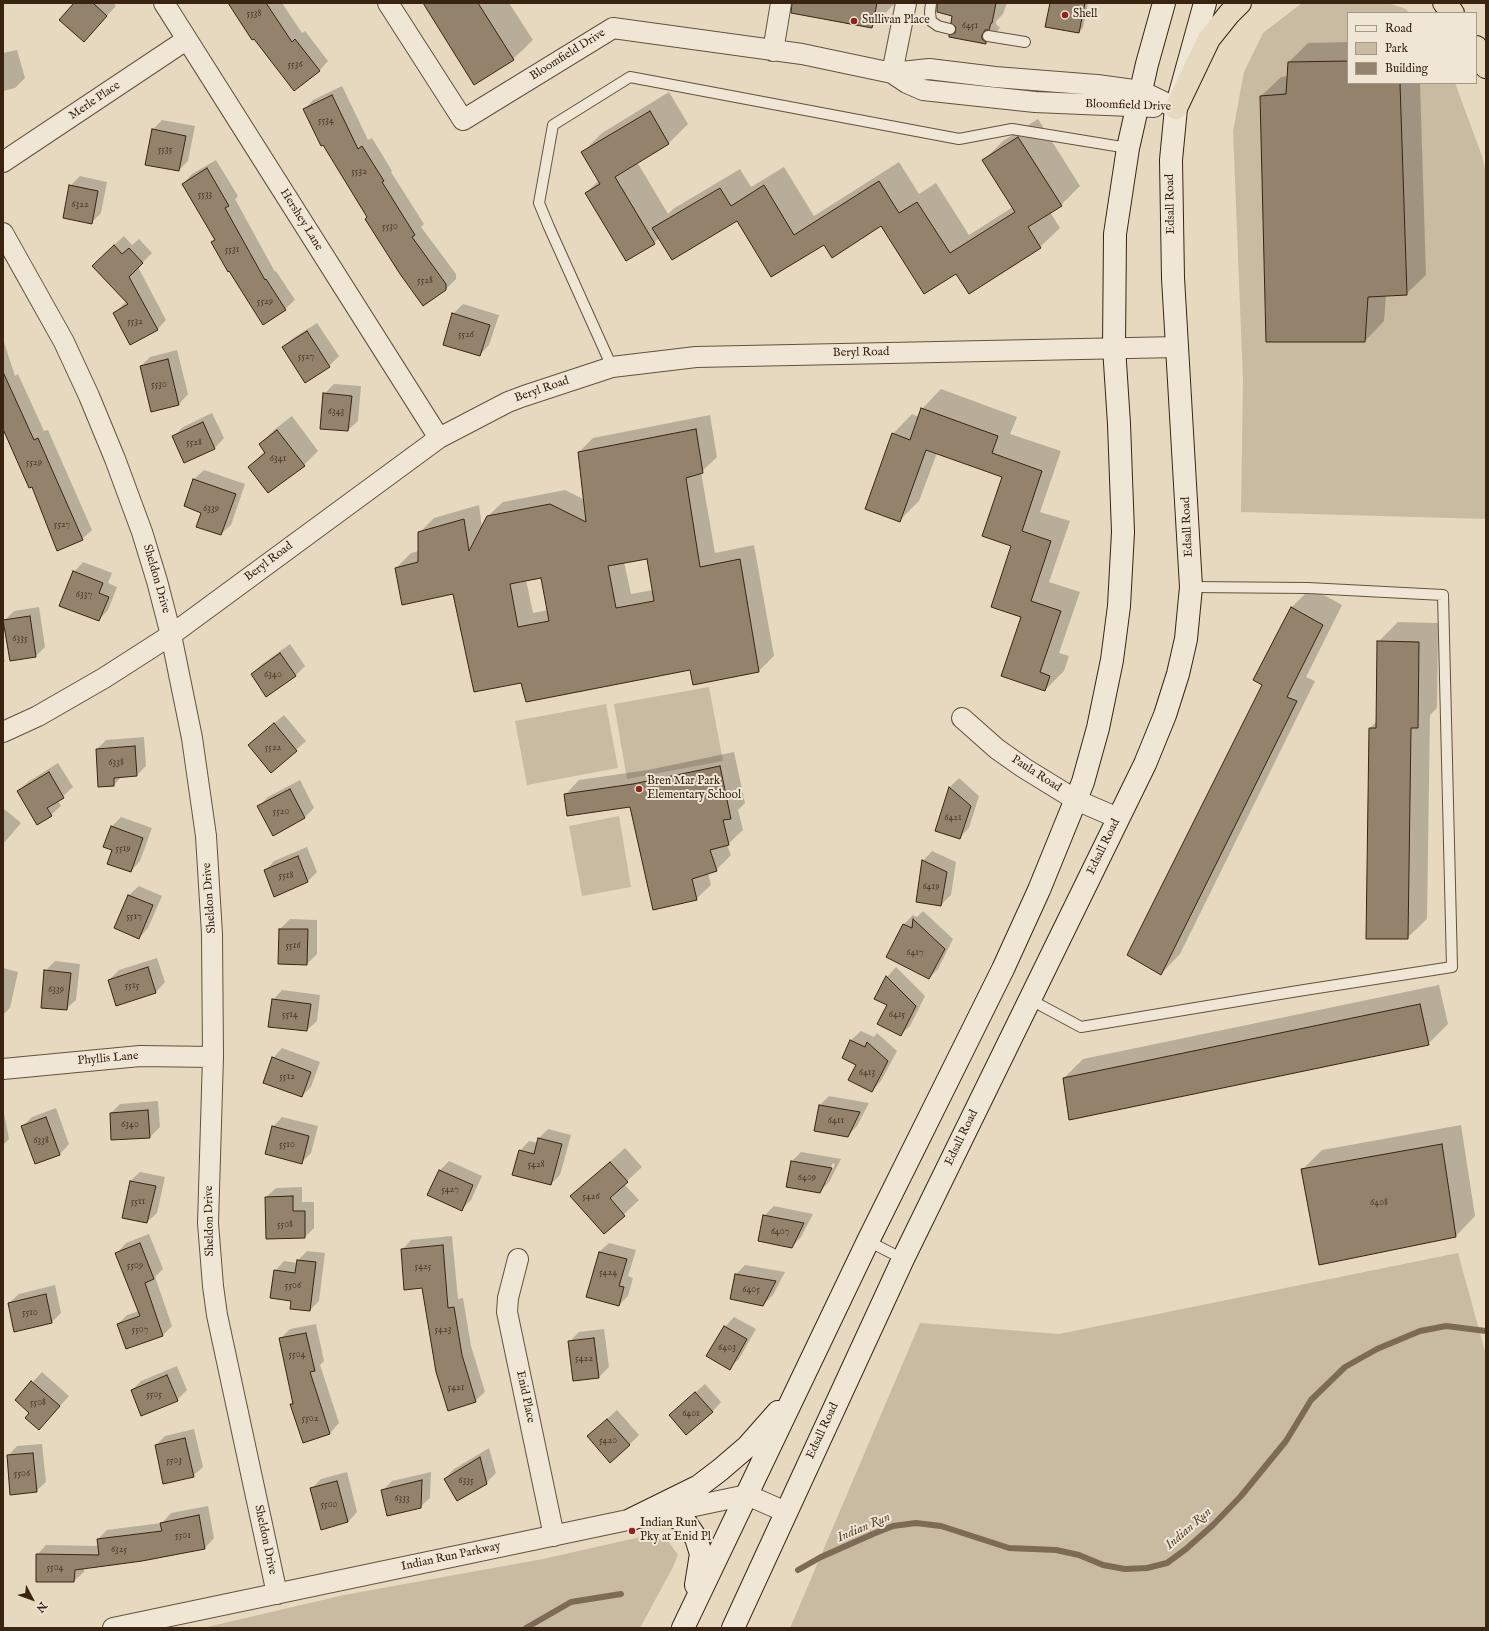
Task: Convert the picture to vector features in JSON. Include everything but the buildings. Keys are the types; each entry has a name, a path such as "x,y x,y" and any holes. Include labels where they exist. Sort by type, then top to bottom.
{"highway":[{"path":"1176,108 1209,39 1240,3"},
{"path":"1444,3 1452,12"},
{"path":"1477,49 1486,67"}],"main road":[{"path":"687,1619 868,1241 1003,969 1039,890 1083,782 1098,728 1112,660 1119,606 1123,532 1119,424 1114,348 1115,234 1128,148 1147,64 1164,3"},
{"name":"Edsall Road","path":"733,1628 903,1259 1145,764 1167,708 1178,674 1186,639 1191,587 1171,219 1171,160 1176,108 1205,3"},
{"path":"632,1519 699,1486 720,1470 748,1446 768,1424 784,1405 802,1378"},
{"path":"662,1514 672,1515 686,1523 692,1530 700,1547 700,1563 687,1619"}],"street":[{"name":"Hershey Lane","path":"164,3 439,438"},
{"name":"Bloomfield Drive","path":"388,3 463,120 612,28 802,54 892,73 929,69 995,77 1097,85 1139,99 1176,108"},
{"path":"773,50 781,3"},
{"path":"892,73 906,3"},
{"name":"Merle Place","path":"3,162 186,40"},
{"name":"Sheldon Drive","path":"3,233 64,342 92,403 115,459 142,532 157,581 171,635 192,738 206,836 212,934 213,1057 208,1223 212,1286 277,1594"},
{"name":"Beryl Road","path":"3,732 38,716 97,682 171,635 439,438 508,402 612,367 696,357 1178,347"},
{"name":"Paula Road","path":"962,718 997,749 1019,764 1076,800 1118,818"},
{"name":"Phyllis Lane","path":"3,1069 140,1056 213,1057"},
{"name":"Enid Place","path":"518,1259 508,1298 507,1312 554,1536"},
{"path":"747,1495 786,1512"},
{"name":"Indian Run Parkway","path":"113,1628 747,1495"}],"lane":[{"path":"931,3 931,21 938,26 950,29"},
{"path":"988,36 1025,42"},
{"path":"612,367 539,203 553,125 630,77 960,139 1012,129 1128,148"},
{"path":"1029,999 1082,1027 1313,988 1452,967 1443,595 1308,588 1191,587"},
{"path":"868,1241 903,1259"}],"green space":[{"path":"1302,3 1388,3 1406,9 1408,12 1347,12 1347,84 1455,84 1482,156 1486,174 1486,519 1241,512 1243,380 1233,131 1244,72 1263,33"},
{"path":"709,687 723,761 627,779 614,704"},
{"path":"606,704 618,768 527,785 515,721"},
{"path":"619,816 631,887 582,896 569,826"},
{"path":"1458,1253 1486,1355 1486,1628 790,1628 920,1323 1059,1334"},
{"path":"645,1536 668,1541 678,1555 640,1628 203,1628 344,1595 543,1559"}],"waterway":[{"name":"Indian Run","path":"798,1570 821,1557 893,1526 916,1523 941,1526 1009,1548 1056,1550 1079,1555 1103,1565 1125,1569 1147,1568 1167,1563 1186,1549 1213,1525 1241,1496 1286,1441 1311,1400 1345,1367 1377,1349 1420,1331 1446,1326 1486,1331"},
{"name":"Indian Run","path":"526,1628 571,1602 621,1594"}],"place":[{"name":"Shell","path":"1065,15"},
{"name":"Sullivan Place","path":"854,21"},
{"name":"Bren Mar Park Elementary School","path":"639,789"},
{"name":"Indian Run Pky at Enid Pl","path":"632,1531"}]}
